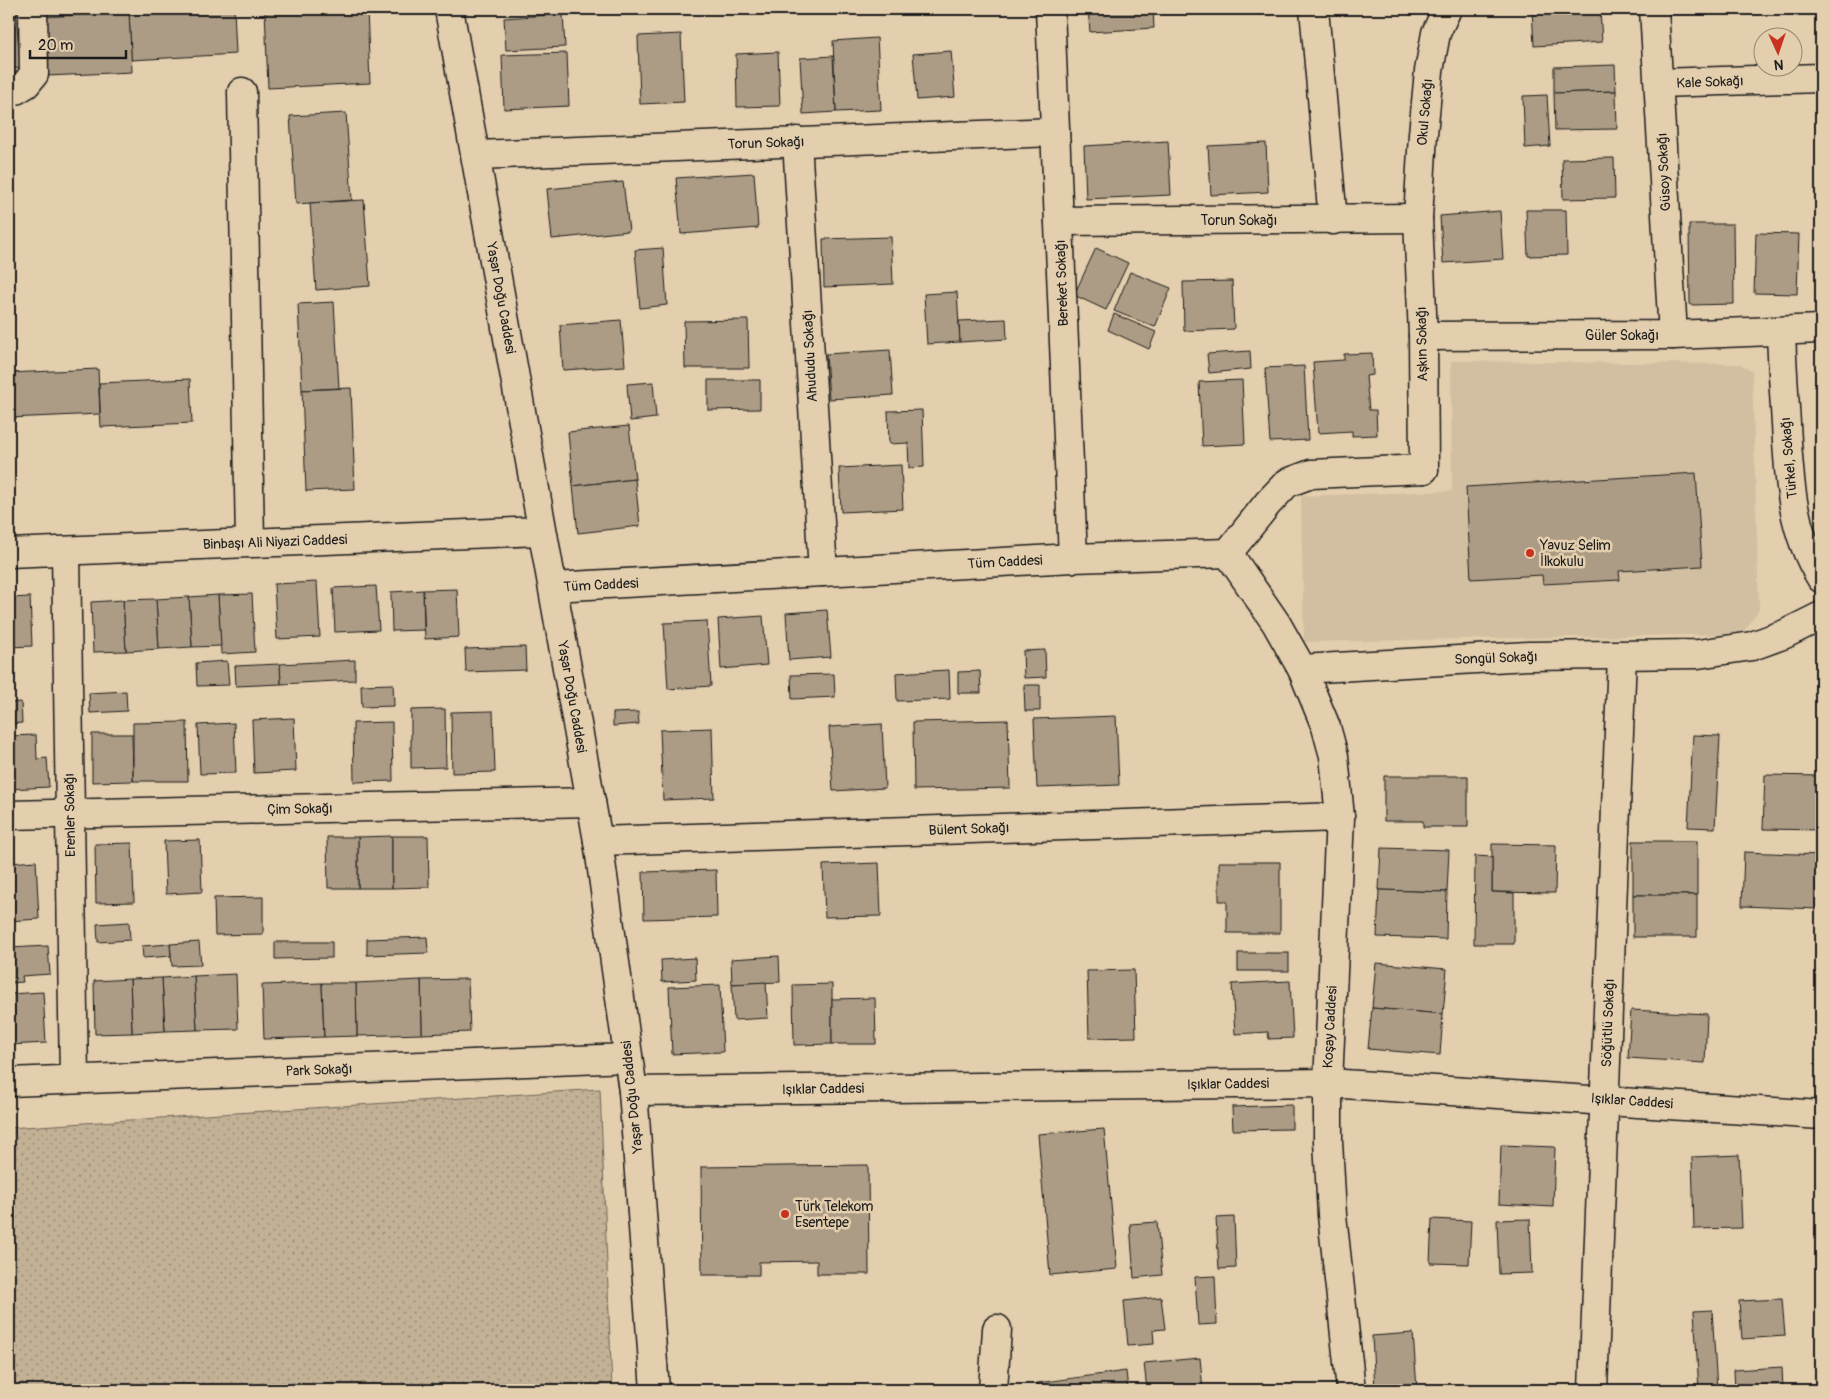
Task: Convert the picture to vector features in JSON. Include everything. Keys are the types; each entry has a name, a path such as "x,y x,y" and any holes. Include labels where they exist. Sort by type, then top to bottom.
{"street":[{"path":"9,90 16,90 26,84 34,74 33,9"},
{"name":"Yaşar Doğu Caddesi","path":"449,9 598,841 633,1091 655,1390"},
{"name":"Bereket Sokağı","path":"1050,9 1073,558"},
{"path":"1314,9 1333,220"},
{"name":"Okul Sokağı","path":"1418,218 1429,71 1436,33 1447,9"},
{"name":"Güsoy Sokağı","path":"1654,9 1673,335"},
{"name":"Kale Sokağı","path":"1659,83 1821,78"},
{"path":"242,92 250,543"},
{"name":"Torun Sokağı","path":"476,155 1055,132"},
{"name":"Ahududu Sokağı","path":"797,141 823,572"},
{"name":"Torun Sokağı","path":"1059,221 1418,218"},
{"name":"Aşkın Sokağı","path":"1228,553 1268,502 1287,483 1311,474 1424,469 1423,336 1418,218"},
{"name":"Güler Sokağı","path":"1423,336 1673,335 1821,329"},
{"name":"Türkel, Sokağı","path":"1780,332 1789,485 1795,515 1806,547 1821,578"},
{"name":"Binbaşı Ali Niyazi Caddesi","path":"9,553 541,530"},
{"name":"Erenler Sokağı","path":"66,551 74,1079"},
{"path":"1228,553 1276,623 1302,669"},
{"name":"Tüm Caddesi","path":"553,587 1073,558 1228,553"},
{"name":"Songül Sokağı","path":"1302,669 1528,656 1698,654 1752,646 1785,634 1821,616"},
{"name":"Söğütlü Sokağı","path":"1592,1390 1622,656"},
{"name":"Koşay Caddesi","path":"1302,669 1326,726 1334,756 1340,817 1328,1083 1328,1140 1332,1215 1350,1390"},
{"name":"Çim Sokağı","path":"9,816 591,802"},
{"name":"Bülent Sokağı","path":"598,841 1340,817"},
{"name":"Park Sokağı","path":"9,1082 628,1058"},
{"name":"Işıklar Caddesi","path":"633,1091 1328,1083 1821,1115"},
{"path":"993,1390 997,1328"}],"shaded area":[{"name":"Yavuz Selim İlkokulu","path":"1451,361 1740,364 1752,372 1759,610 1742,634 1304,642 1301,496 1452,491"},
{"path":"600,1089 612,1390 9,1390 9,1128"}],"building":[{"path":"16,9 20,68 9,69 9,10"},
{"path":"129,9 234,9 236,54 131,60"},
{"path":"265,9 367,9 370,83 268,88"},
{"path":"969,9 1007,9 1007,10 969,12"},
{"path":"1088,9 1153,9 1154,28 1090,32"},
{"path":"1532,9 1600,9 1602,42 1534,46"},
{"path":"129,12 132,72 47,76 43,17"},
{"path":"563,14 565,47 506,50 504,18"},
{"path":"681,34 684,102 640,104 638,36"},
{"path":"877,38 881,110 836,112 833,41"},
{"path":"951,51 955,97 917,100 913,54"},
{"path":"778,52 780,106 737,107 736,54"},
{"path":"567,53 569,106 504,109 502,55"},
{"path":"833,56 836,112 803,114 800,58"},
{"path":"1615,65 1616,91 1554,93 1554,67"},
{"path":"1616,91 1617,129 1555,130 1554,93"},
{"path":"1547,95 1550,146 1525,148 1523,96"},
{"path":"346,113 352,200 296,204 290,116"},
{"path":"1168,141 1171,195 1086,199 1084,146"},
{"path":"1266,143 1268,192 1211,195 1208,146"},
{"path":"1614,158 1615,198 1563,199 1562,159"},
{"path":"754,173 758,228 681,234 676,178"},
{"path":"623,182 629,231 552,239 547,189"},
{"path":"364,200 370,286 316,290 310,203"},
{"path":"1526,210 1566,210 1567,255 1528,256"},
{"path":"1500,211 1503,259 1443,263 1440,216"},
{"path":"1689,224 1733,224 1734,304 1690,305"},
{"path":"1756,233 1799,234 1797,294 1754,293"},
{"path":"891,237 893,284 824,287 823,239"},
{"path":"663,248 667,305 640,308 635,250"},
{"path":"1096,248 1128,263 1106,310 1074,295"},
{"path":"1130,272 1171,288 1155,327 1114,311"},
{"path":"1232,281 1234,329 1184,331 1183,282"},
{"path":"957,292 960,342 927,344 924,294"},
{"path":"334,302 339,388 302,390 298,304"},
{"path":"1114,314 1156,332 1149,349 1108,330"},
{"path":"1006,319 1007,339 960,342 959,321"},
{"path":"621,320 625,366 563,370 560,325"},
{"path":"748,320 749,368 685,368 684,321"},
{"path":"890,350 893,395 829,399 826,354"},
{"path":"1250,351 1251,369 1209,373 1207,354"},
{"path":"1372,353 1373,375 1366,376 1369,410 1376,410 1377,435 1352,436 1352,431 1318,433 1313,362 1344,360 1344,354"},
{"path":"1304,366 1308,440 1270,442 1265,368"},
{"path":"98,369 100,414 9,418 9,373"},
{"path":"190,379 192,423 101,427 99,383"},
{"path":"708,380 760,380 760,409 708,410"},
{"path":"1242,380 1245,444 1202,446 1199,382"},
{"path":"653,382 656,418 630,421 627,384"},
{"path":"351,388 355,489 306,491 302,390"},
{"path":"922,410 924,467 909,468 908,443 889,444 888,411"},
{"path":"629,426 635,479 573,486 568,432"},
{"path":"901,465 903,509 841,512 839,468"},
{"path":"1696,473 1702,566 1619,571 1620,580 1543,584 1542,575 1471,579 1466,487"},
{"path":"635,479 640,526 578,533 573,486"},
{"path":"317,582 320,637 277,639 274,584"},
{"path":"376,586 379,630 335,632 333,588"},
{"path":"457,589 459,637 425,639 423,590"},
{"path":"423,590 424,630 392,631 391,592"},
{"path":"252,594 255,652 221,654 218,595"},
{"path":"218,595 221,646 192,647 189,597"},
{"path":"30,597 32,646 9,647 9,598"},
{"path":"189,597 192,647 159,649 156,599"},
{"path":"156,599 159,649 126,651 123,600"},
{"path":"123,600 126,651 93,652 91,602"},
{"path":"827,610 831,657 789,660 786,613"},
{"path":"763,616 767,665 721,669 718,619"},
{"path":"707,621 711,686 668,689 664,623"},
{"path":"525,647 526,670 466,672 465,649"},
{"path":"1045,650 1046,677 1024,678 1023,651"},
{"path":"355,660 355,680 281,684 280,664"},
{"path":"227,661 229,685 197,686 196,663"},
{"path":"280,664 281,684 236,686 235,666"},
{"path":"949,670 950,699 897,701 896,673"},
{"path":"980,671 981,693 958,693 958,672"},
{"path":"834,674 835,697 792,699 791,675"},
{"path":"393,684 394,706 362,707 361,685"},
{"path":"1024,685 1040,685 1040,711 1025,711"},
{"path":"126,691 127,711 90,713 89,693"},
{"path":"21,702 22,723 9,724 9,703"},
{"path":"445,709 446,767 411,768 411,710"},
{"path":"493,711 495,772 452,773 451,712"},
{"path":"638,712 639,724 613,726 613,713"},
{"path":"1116,716 1119,785 1037,788 1034,719"},
{"path":"294,718 296,771 254,773 252,720"},
{"path":"1008,720 1010,788 914,790 913,722"},
{"path":"187,722 188,781 133,781 133,723"},
{"path":"392,722 393,781 354,782 353,723"},
{"path":"234,723 236,773 200,774 198,725"},
{"path":"882,724 885,788 833,791 829,727"},
{"path":"712,728 714,798 663,800 660,730"},
{"path":"92,734 132,734 133,781 92,782"},
{"path":"36,735 37,759 47,758 49,787 9,789 9,736"},
{"path":"1693,735 1720,736 1715,828 1688,827"},
{"path":"1765,775 1821,776 1821,830 1763,829"},
{"path":"1384,776 1468,776 1468,827 1423,827 1423,821 1384,821"},
{"path":"392,836 392,888 358,888 358,837"},
{"path":"392,836 428,836 429,887 392,888"},
{"path":"327,837 358,837 358,888 328,888"},
{"path":"200,840 202,892 166,894 164,841"},
{"path":"1633,841 1697,841 1697,895 1633,895"},
{"path":"132,843 134,902 96,903 95,844"},
{"path":"1492,844 1556,845 1555,893 1492,892"},
{"path":"1381,848 1449,850 1447,892 1379,890"},
{"path":"1744,852 1821,855 1819,909 1742,906"},
{"path":"1475,856 1492,857 1492,892 1514,893 1514,944 1474,944"},
{"path":"36,861 39,919 9,921 9,863"},
{"path":"1219,862 1280,862 1280,933 1227,933 1227,901 1219,901"},
{"path":"879,863 881,916 825,917 823,865"},
{"path":"716,870 717,917 644,919 643,872"},
{"path":"1379,890 1447,892 1446,939 1377,937"},
{"path":"1633,895 1697,895 1697,937 1633,937"},
{"path":"263,897 263,934 215,935 214,898"},
{"path":"129,922 130,940 98,942 97,924"},
{"path":"427,937 428,953 367,955 367,939"},
{"path":"199,942 201,965 172,966 170,944"},
{"path":"275,942 332,942 332,958 275,959"},
{"path":"170,944 171,956 143,958 142,946"},
{"path":"48,946 50,974 22,976 23,982 9,983 9,948"},
{"path":"1238,953 1289,953 1289,971 1238,971"},
{"path":"779,956 780,982 732,984 731,959"},
{"path":"695,958 696,980 662,982 661,960"},
{"path":"1376,963 1447,969 1443,1014 1372,1008"},
{"path":"1134,970 1136,1037 1089,1038 1087,971"},
{"path":"236,974 238,1029 197,1030 194,976"},
{"path":"194,976 197,1030 165,1031 162,978"},
{"path":"162,978 165,1031 132,1033 130,979"},
{"path":"130,979 132,1033 95,1034 94,981"},
{"path":"468,979 470,1032 422,1034 421,980"},
{"path":"421,980 422,1034 357,1036 356,983"},
{"path":"1290,981 1293,1038 1269,1039 1268,1032 1235,1034 1232,984"},
{"path":"766,982 768,1018 734,1020 732,984"},
{"path":"322,983 324,1037 264,1039 262,985"},
{"path":"322,983 356,983 357,1036 324,1037"},
{"path":"832,984 832,1044 794,1045 793,985"},
{"path":"720,985 723,1052 672,1054 669,987"},
{"path":"43,992 46,1043 9,1045 9,994"},
{"path":"875,998 876,1044 832,1044 832,999"},
{"path":"1372,1008 1443,1014 1440,1055 1368,1049"},
{"path":"1631,1010 1707,1014 1705,1063 1628,1058"},
{"path":"1292,1105 1292,1129 1233,1130 1232,1107"},
{"path":"1104,1129 1117,1269 1050,1275 1038,1134"},
{"path":"1501,1145 1555,1147 1553,1207 1499,1204"},
{"path":"1739,1155 1742,1228 1694,1229 1692,1157"},
{"name":"Türk Telekom Esentepe","path":"868,1165 869,1274 817,1274 817,1261 759,1262 759,1275 702,1275 701,1167"},
{"path":"1234,1217 1236,1268 1219,1269 1216,1218"},
{"path":"1432,1219 1471,1221 1469,1264 1430,1263"},
{"path":"1530,1219 1532,1273 1499,1274 1497,1220"},
{"path":"1157,1222 1162,1275 1134,1278 1130,1224"},
{"path":"1215,1276 1217,1324 1198,1325 1195,1277"},
{"path":"1161,1297 1165,1329 1153,1330 1154,1344 1128,1346 1124,1301"},
{"path":"1782,1299 1785,1336 1742,1339 1739,1301"},
{"path":"1712,1310 1717,1390 1699,1390 1694,1311"},
{"path":"1413,1333 1417,1389 1375,1390 1372,1336"},
{"path":"1200,1358 1203,1390 1147,1390 1144,1363"},
{"path":"1782,1367 1783,1390 1735,1390 1734,1370"},
{"path":"1126,1371 1128,1390 1038,1390 1037,1383"}],"place":[{"name":"Yavuz Selim İlkokulu","path":"1530,553"},
{"name":"Türk Telekom Esentepe","path":"785,1214"}]}
